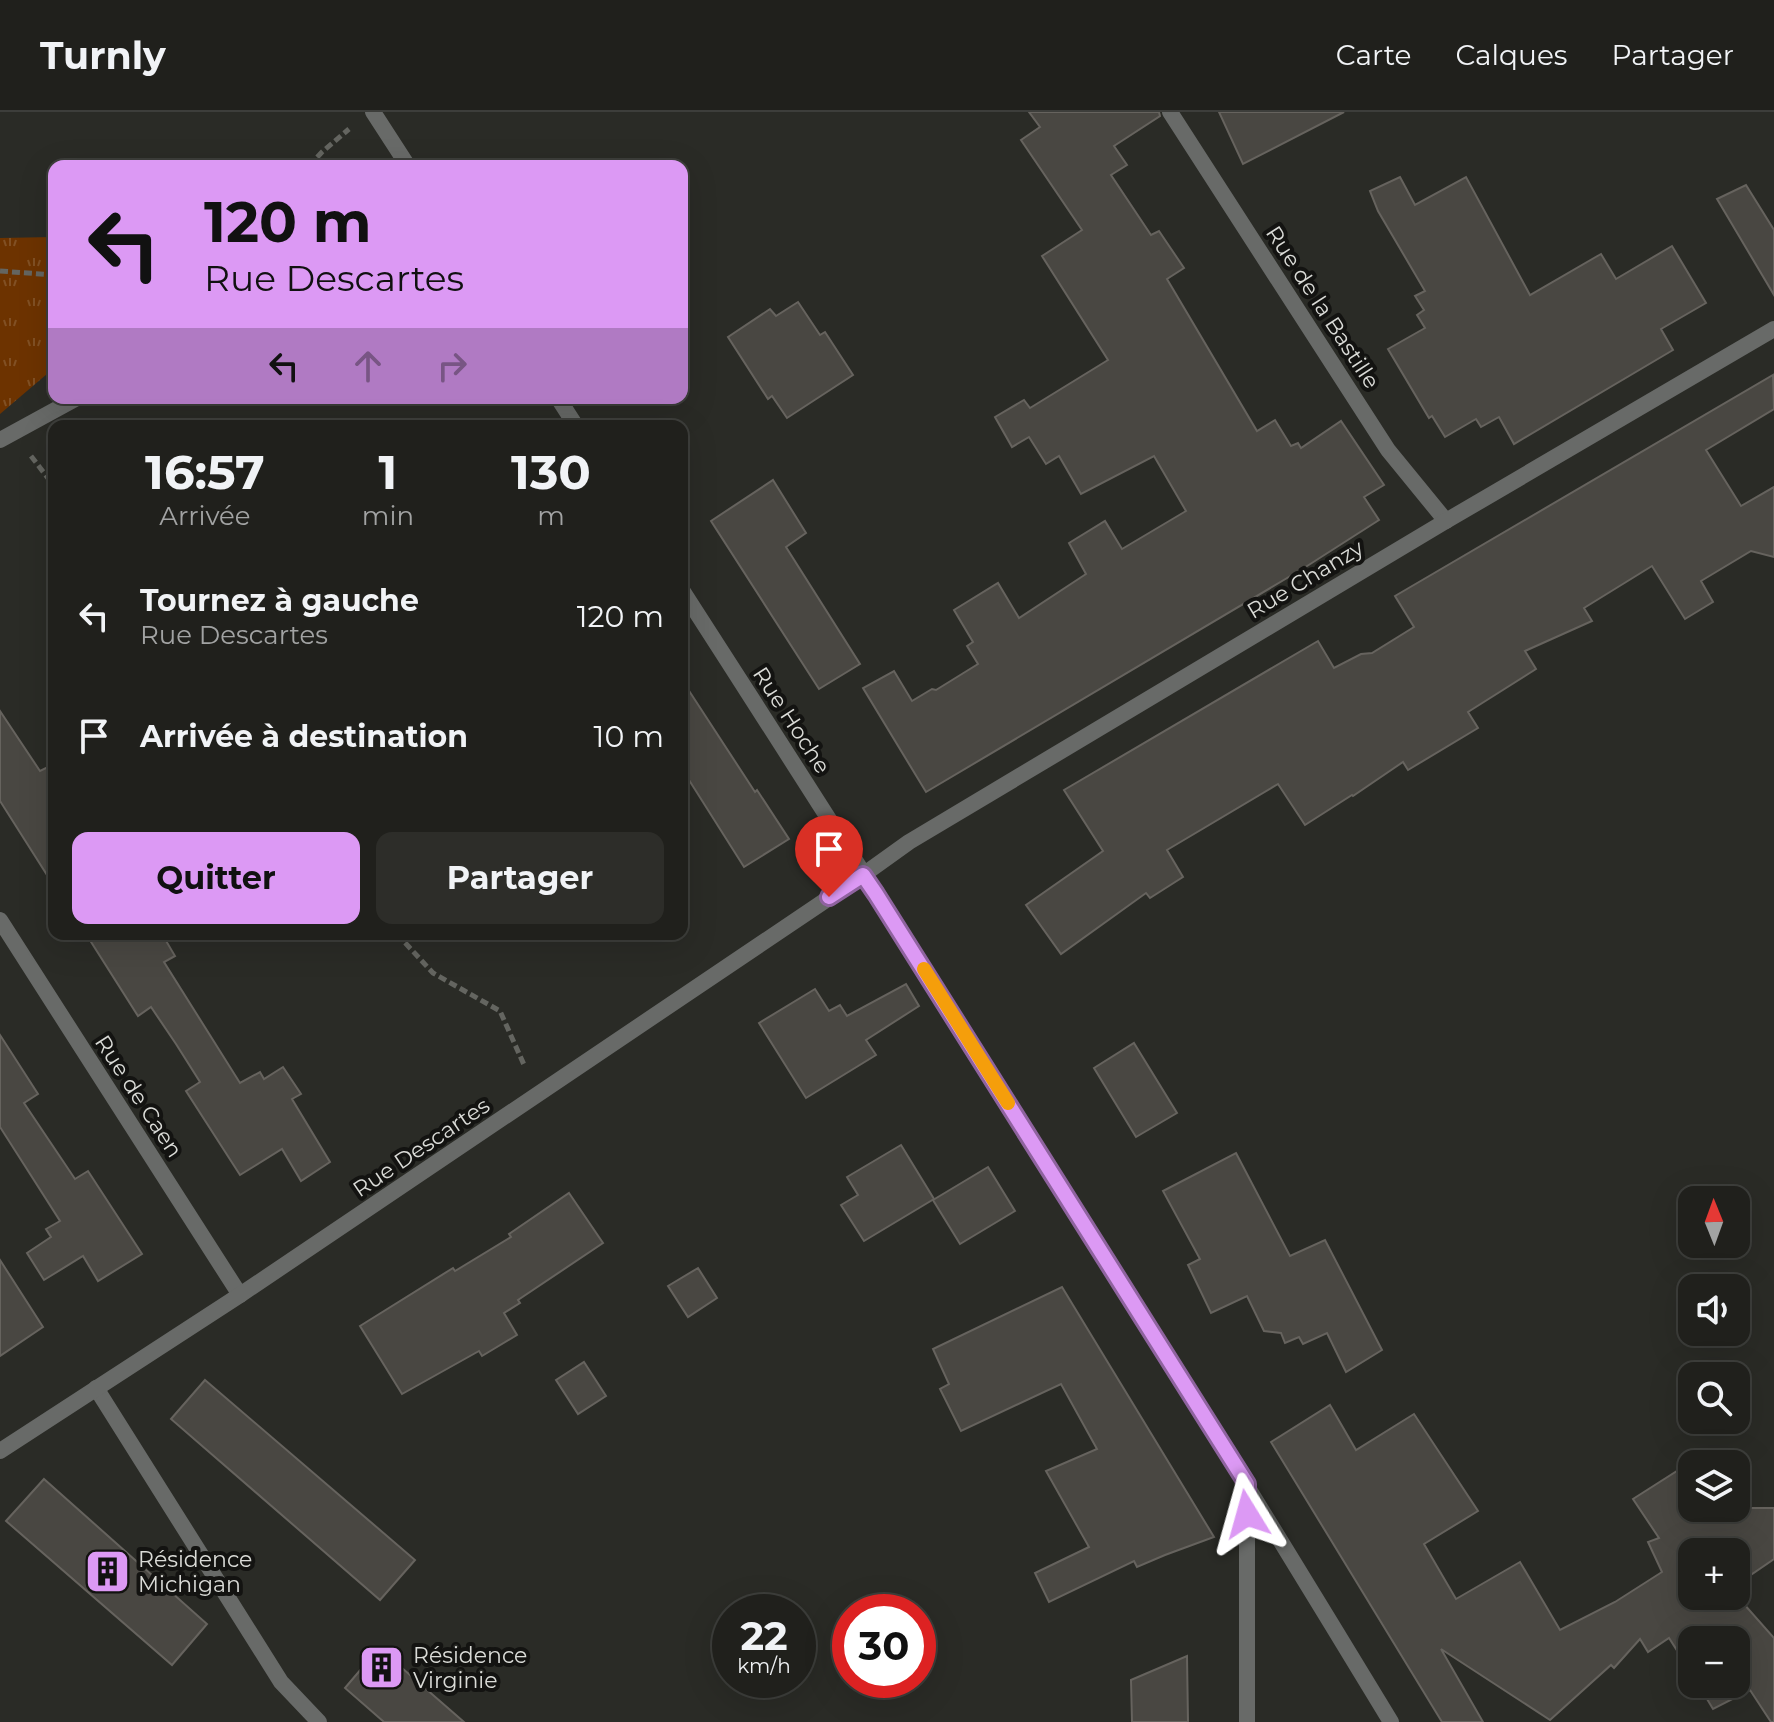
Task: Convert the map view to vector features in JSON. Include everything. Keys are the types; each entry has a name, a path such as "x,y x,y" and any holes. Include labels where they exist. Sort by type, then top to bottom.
{"street":[{"path":"373,112 404,160"},
{"name":"Rue de la Bastille","path":"1170,112 1388,450 1446,521"},
{"name":"Rue Chanzy","path":"863,875 923,834 1774,329"},
{"path":"0,440 66,404"},
{"name":"Rue Hoche","path":"688,599 824,809 1247,1484 1391,1722"},
{"name":"Rue Descartes","path":"0,1451 240,1295 863,875"},
{"name":"Rue de Caen","path":"0,920 240,1295"},
{"path":"96,1388 281,1682 319,1722"},
{"path":"1247,1484 1247,1722"}],"path":[{"path":"315,160 357,122"},
{"path":"0,271 48,275"},
{"path":"403,940 433,973 500,1011 531,1080 541,1093"}],"green space":[{"path":"48,237 48,373 0,414 0,238"}],"building":[{"path":"1029,112 1159,112 1160,116 1114,146 1127,165 1111,175 1151,235 1159,231 1184,268 1167,279 1257,431 1275,420 1291,446 1298,443 1301,448 1341,421 1384,485 1364,497 1379,520 1304,568 926,792 863,688 894,671 912,701 932,689 936,690 978,664 967,646 973,642 954,610 998,583 1019,618 1086,574 1069,543 1105,521 1122,549 1186,511 1154,456 1081,494 1059,456 1046,464 1029,437 1012,447 995,417 1024,400 1030,408 1108,360 1042,256 1082,230 1021,140 1040,127"},
{"path":"1219,112 1344,112 1243,164"},
{"path":"1400,177 1415,205 1466,177 1530,295 1601,254 1616,279 1672,246 1706,303 1661,329 1673,350 1514,444 1499,417 1481,427 1476,419 1445,437 1432,416 1429,418 1388,349 1425,328 1417,315 1424,310 1415,296 1425,291 1378,211 1370,191"},
{"path":"1746,185 1774,230 1774,295 1717,199"},
{"path":"798,302 820,335 825,332 853,375 787,418 772,396 768,399 728,337 770,309 776,316"},
{"path":"1773,375 1774,409 1706,450 1741,506 1774,487 1774,557 1751,551 1701,581 1713,602 1685,619 1652,566 1584,608 1592,621 1525,651 1536,669 1468,712 1478,728 1408,770 1403,762 1305,825 1278,784 1167,850 1183,877 1150,898 1146,893 1061,954 1026,905 1103,851 1064,790 1318,641 1334,668 1361,654 1372,653 1414,627 1395,596"},
{"path":"773,480 806,533 786,547 860,664 819,689 711,521"},
{"path":"688,689 789,839 744,867 688,778"},
{"path":"0,711 40,771 48,767 48,877 0,801"},
{"path":"90,940 166,940 175,956 164,962 240,1083 260,1072 264,1079 283,1067 301,1094 292,1099 330,1162 301,1181 282,1149 240,1175 186,1091 200,1082 176,1044 151,1007 138,1016"},
{"path":"906,984 919,1006 866,1040 876,1055 806,1098 759,1023 815,989 829,1011 840,1005 847,1016"},
{"path":"0,1035 38,1094 24,1103 75,1179 88,1171 142,1254 98,1281 83,1256 44,1280 27,1253 51,1237 46,1229 60,1221 0,1127"},
{"path":"1134,1043 1177,1113 1136,1137 1094,1068"},
{"path":"901,1145 934,1199 864,1241 841,1205 858,1195 847,1177"},
{"path":"1236,1153 1290,1256 1325,1240 1382,1350 1346,1372 1327,1333 1303,1344 1299,1337 1285,1343 1281,1333 1264,1331 1247,1296 1211,1313 1188,1265 1200,1259 1163,1191"},
{"path":"988,1167 1015,1211 960,1244 933,1200"},
{"path":"569,1193 603,1243 518,1300 520,1303 504,1313 517,1335 482,1356 479,1351 402,1394 360,1326 453,1268 455,1271 511,1237 509,1234"},
{"path":"0,1260 43,1327 0,1356"},
{"path":"698,1268 717,1298 688,1317 668,1286"},
{"path":"1062,1287 1214,1537 1137,1567 1134,1561 1049,1602 1035,1573 1089,1547 1046,1471 1097,1449 1061,1384 961,1431 940,1389 949,1384 933,1349"},
{"path":"584,1362 606,1396 578,1414 556,1380"},
{"path":"205,1380 415,1560 380,1600 171,1419"},
{"path":"1330,1405 1356,1450 1414,1414 1478,1511 1424,1544 1456,1599 1520,1562 1560,1630 1615,1602 1662,1572 1648,1542 1659,1538 1633,1499 1678,1470 1678,1522 1750,1522 1750,1508 1774,1508 1774,1559 1750,1575 1750,1538 1678,1538 1678,1610 1749,1610 1774,1638 1774,1722 1750,1690 1750,1626 1678,1626 1678,1652 1669,1638 1648,1652 1640,1639 1614,1668 1611,1665 1550,1720 1441,1649 1483,1722 1442,1722 1271,1442"},
{"name":"Résidence Michigan","path":"44,1479 207,1624 172,1665 6,1521"},
{"name":"Résidence Virginie","path":"379,1648 464,1722 384,1722 345,1688"},
{"path":"1187,1656 1188,1722 1132,1722 1131,1680"},
{"path":"1706,1698 1734,1698 1713,1709"}],"slow traffic":[{"path":"924,969 1008,1103"}],"place":[{"name":"Résidence Michigan","path":"107,1572"},
{"name":"Résidence Virginie","path":"382,1668"}],"route":[{"path":"829,897 863,875 876,894 1247,1484 1247,1514"}]}
